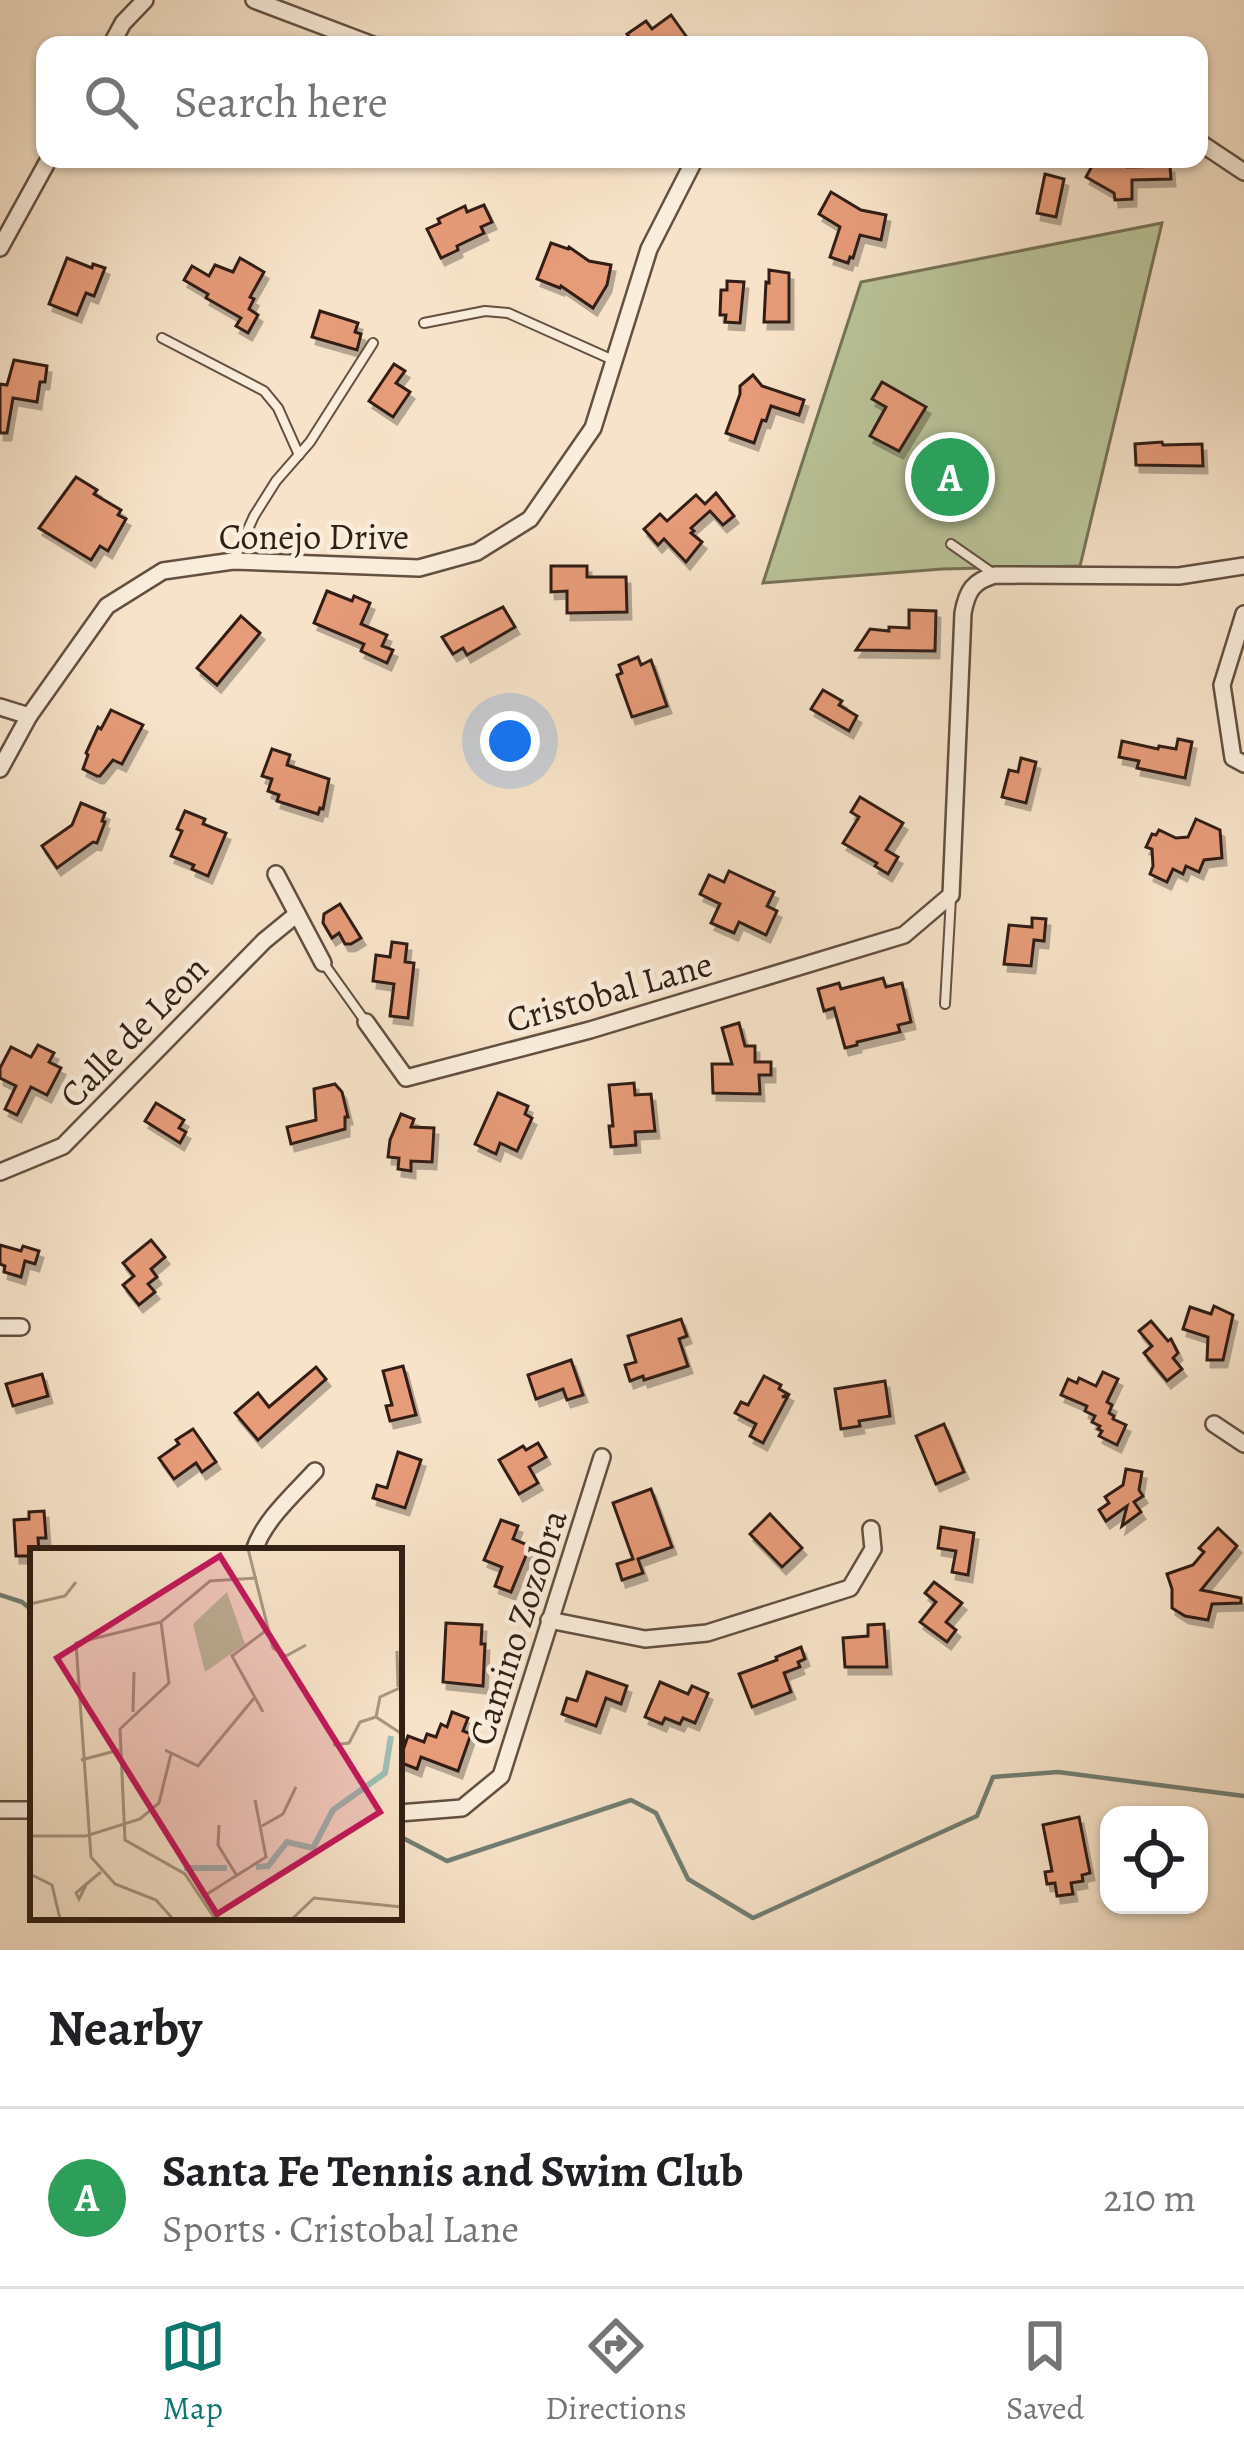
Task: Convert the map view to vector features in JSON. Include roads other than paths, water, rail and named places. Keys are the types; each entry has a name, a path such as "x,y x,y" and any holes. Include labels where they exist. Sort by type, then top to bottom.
{"street":[{"path":"116,36 145,0"},
{"path":"254,0 349,36"},
{"path":"1208,148 1244,172"},
{"path":"0,248 44,168"},
{"name":"Conejo Drive","path":"0,769 29,716 106,606 163,571 233,561 419,568 477,552 530,519 593,428 649,249 690,168"},
{"path":"951,895 963,613 975,583 995,575 1179,576 1244,566"},
{"path":"1244,614 1222,686 1234,758 1244,764"},
{"path":"0,707 29,716"},
{"path":"277,874 323,963"},
{"name":"Cristobal Lane","path":"366,1022 406,1078 590,1030 904,935 951,895"},
{"name":"Calle de Leon","path":"0,1172 63,1146 264,941 297,914"},
{"path":"0,1327 21,1327"},
{"path":"1214,1424 1244,1444"},
{"name":"Camino Zozobra","path":"402,1813 462,1808 501,1776 602,1457"},
{"path":"255,1548 286,1502 315,1471"},
{"path":"549,1620 645,1639 707,1633 850,1588 873,1549 871,1529"}],"lane":[{"path":"424,323 485,310 508,313 614,360"},
{"path":"162,338 264,391 278,408 299,455"},
{"path":"233,561 276,481 299,455 373,343"},
{"path":"951,544 995,575"},
{"path":"945,1004 951,895"},
{"name":"Cristobal Lane","path":"323,963 366,1022"}],"waterway":[{"path":"0,1595 30,1609"},
{"path":"402,1838 447,1861 631,1800 656,1813 688,1879 753,1918 977,1816 993,1777 1058,1772 1244,1796"}],"place":[{"name":"Santa Fe Tennis and Swim Club","path":"950,477"}]}
